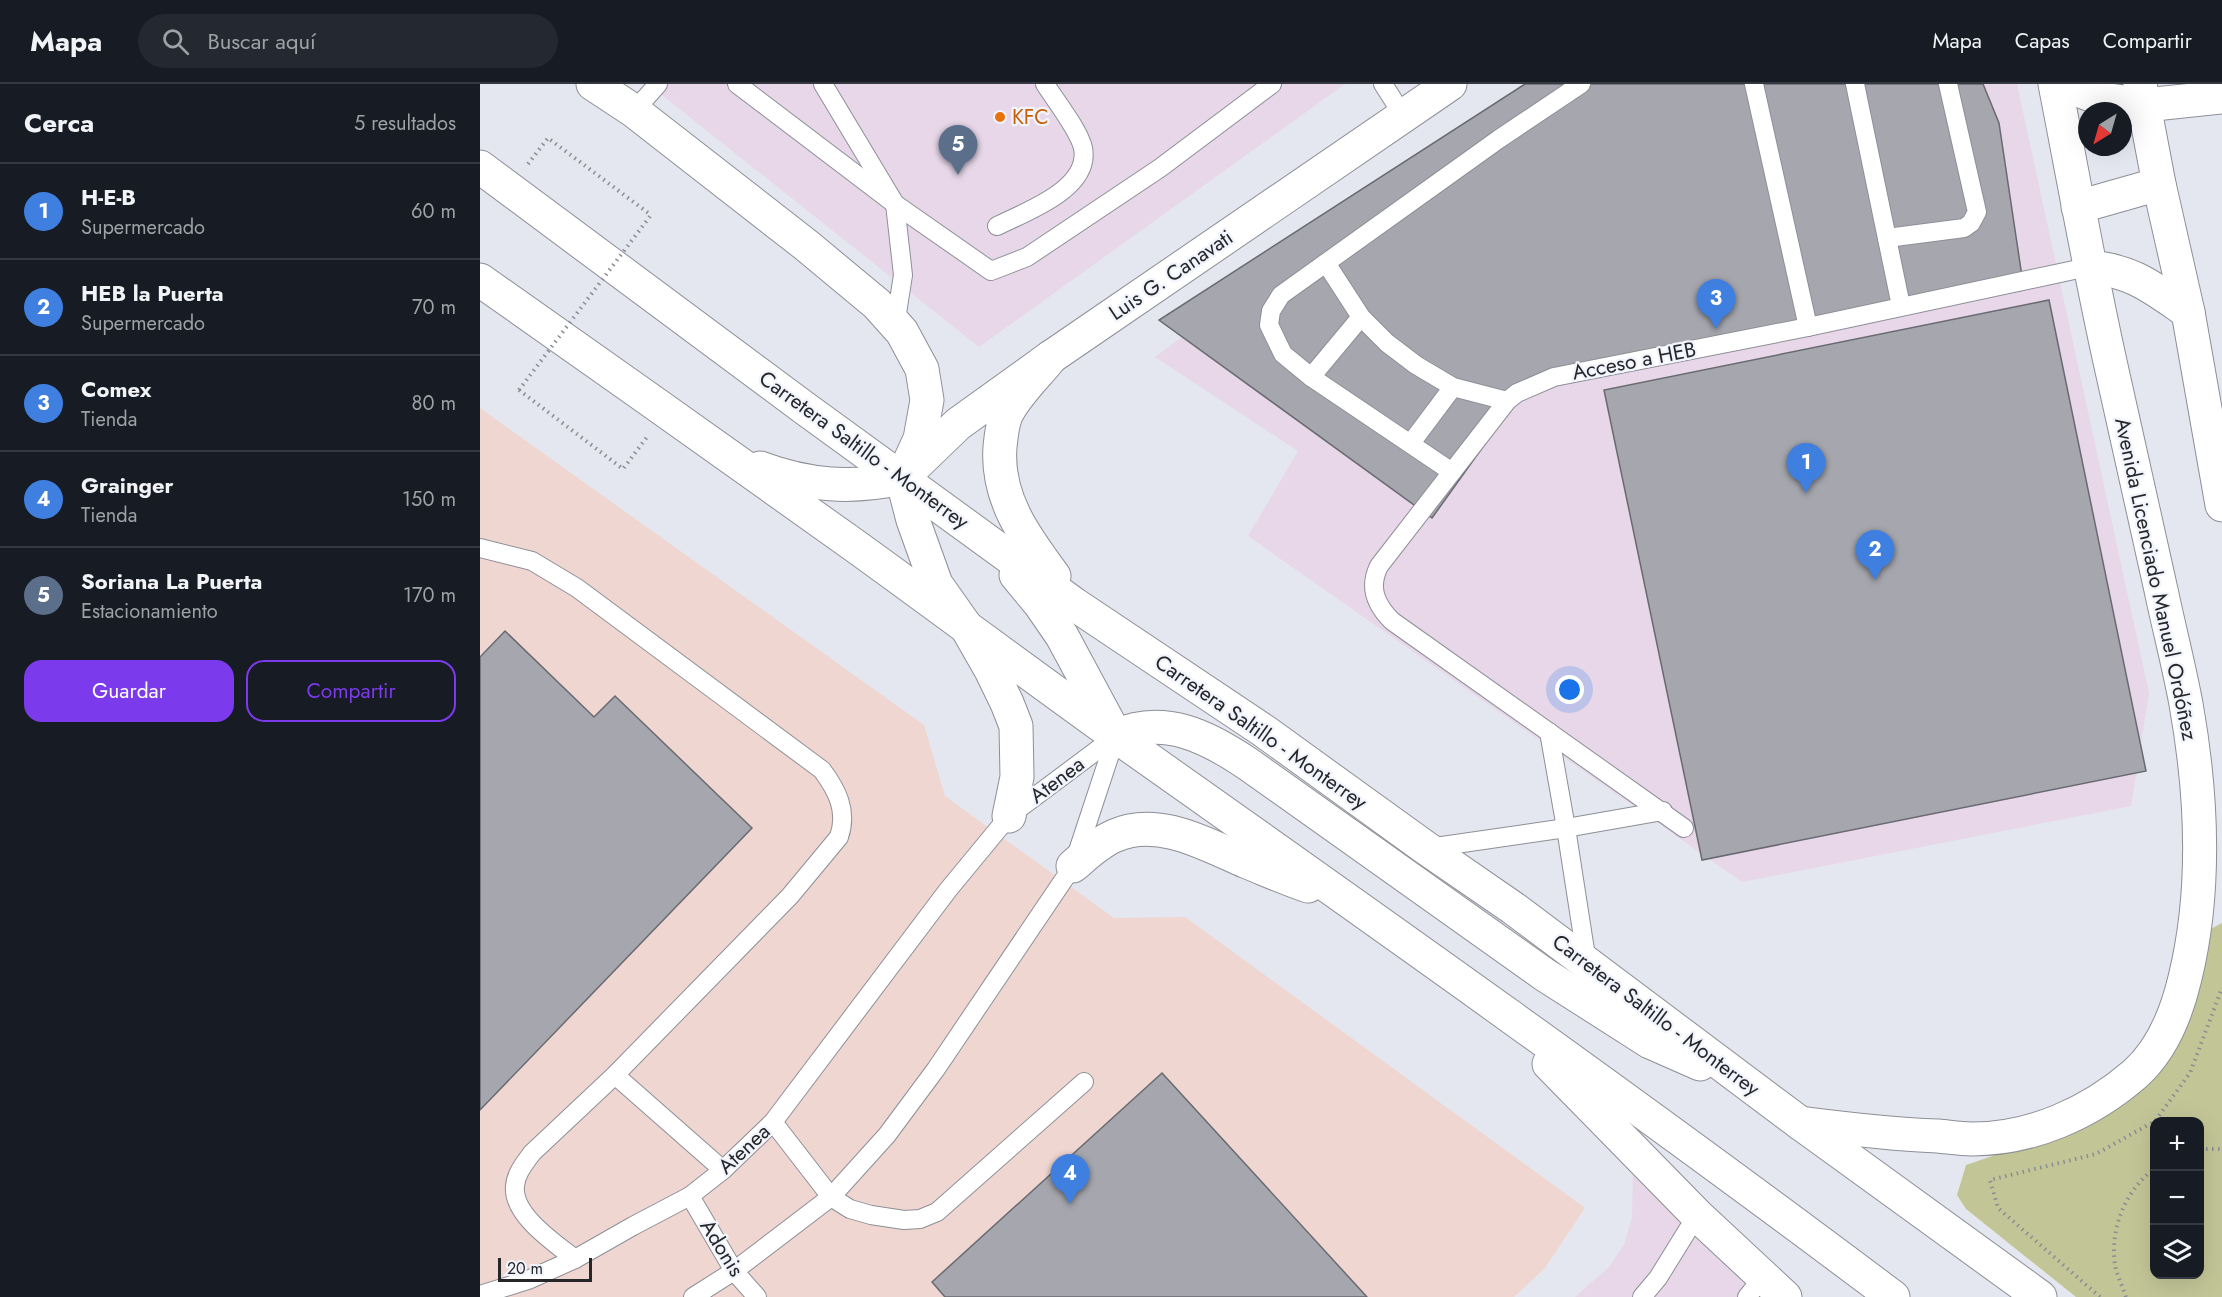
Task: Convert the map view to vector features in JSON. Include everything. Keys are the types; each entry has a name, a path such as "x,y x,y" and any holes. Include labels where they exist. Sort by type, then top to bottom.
{"main road":[{"path":"592,84 634,111 806,245 877,304 902,332 922,369 927,400 920,439 902,478 913,520 936,584 967,628 1003,695 1016,726 1017,777 1015,797 1009,816"},
{"name":"Luis G. Canavati","path":"902,478 958,424 1051,357 1450,84"},
{"name":"Avenida Licenciado Manuel Ordóñez","path":"1800,1123 1882,1134 1971,1139 2000,1137 2040,1128 2079,1114 2138,1072 2156,1049 2170,1024 2191,955 2201,855 2198,801 2186,705 2088,267 2055,84"},
{"path":"2062,84 2102,99 2142,95 2222,97"},
{"path":"2142,95 2159,184 2188,312 2222,505"},
{"name":"Carretera Saltillo - Monterrey","path":"480,167 1074,604 1264,731 1426,848 1514,908 1748,1085 2040,1297"},
{"path":"2078,207 2159,184"},
{"path":"2088,267 2110,268 2128,274 2188,312"},
{"path":"480,280 729,456 1116,736 1349,900 1731,1175 1893,1297"},
{"path":"1051,357 1006,415 1001,435 1000,473 1011,510 1030,545 1074,604"},
{"path":"729,456 767,471 832,486 866,485 902,478"},
{"path":"990,542 1040,604 1062,636 1116,736"},
{"path":"1116,736 1143,726 1167,728 1212,741 1248,764 1545,975 1650,1042 1748,1085"},
{"path":"1073,866 1094,848 1115,835 1151,830 1199,839 1247,862 1349,900"},
{"path":"2191,955 2200,932 2210,920 2222,915"},
{"path":"1489,1002 1696,1215 1765,1290"}],"lane":[{"path":"634,111 658,84"},
{"path":"736,84 895,204 991,271 1027,257 1160,168 1272,84"},
{"path":"823,84 895,204 903,275 896,326"},
{"path":"997,226 1059,194 1075,179 1082,164 1083,149 1079,137 1045,84"},
{"path":"1383,84 1404,117"},
{"path":"1452,472 1311,377 1283,354 1269,325 1271,311 1281,295 1499,139 1581,84"},
{"path":"1754,84 1808,327"},
{"path":"1855,84 1901,306"},
{"path":"1887,238 1964,228 1971,223 1977,212 1948,84"},
{"path":"1326,263 1361,317 1387,343 1416,365 1453,387 1507,401"},
{"name":"Acceso a HEB","path":"1549,732 1392,621 1382,611 1373,585 1379,566 1507,401 1517,393 1554,377 1808,327 2088,267"},
{"path":"1311,377 1361,317"},
{"path":"1411,443 1453,387"},
{"path":"480,548 532,561 578,588 822,770 837,791 843,826 839,837 790,896 615,1075 521,1167 515,1186 517,1202 532,1223 575,1259"},
{"path":"1549,732 1684,828"},
{"path":"1549,732 1557,829 1569,849 1587,963"},
{"name":"Atenea","path":"480,1295 528,1280 575,1259 690,1196 723,1170 773,1122 948,890 1009,816 1116,736"},
{"name":"Atenea","path":"693,1297 734,1271 831,1197 887,1135 936,1070 1073,866 1116,736"},
{"path":"1426,848 1663,811"},
{"path":"615,1075 723,1170"},
{"path":"773,1122 831,1197 850,1209 871,1215 904,1220 920,1219 937,1212 1084,1082"},
{"name":"Adonis","path":"690,1196 734,1271 757,1297"},
{"path":"1642,1297 1658,1278 1696,1215"}],"path":[{"path":"548,138 651,215 519,390 623,469 666,412"},
{"path":"2100,1297 1998,1208 1990,1180 2096,1154 2155,1121 2190,1073 2222,988"},
{"path":"2204,1149 2222,1149"},
{"path":"2126,1297 2116,1269 2114,1236 2124,1204 2143,1177 2151,1171"}],"shaded area":[{"path":"648,84 1345,84 979,347"},
{"path":"1522,84 2017,84 2149,693 2131,806 1742,882 1248,536 1298,451 1155,357"},
{"path":"480,408 924,725 945,796 1114,918 1185,917 1585,1208 1545,1268 1514,1297 480,1297"},
{"path":"1633,1168 1771,1297 1575,1297 1609,1267 1624,1245 1632,1217"}],"green space":[{"path":"2222,923 2222,1297 2076,1297 1966,1209 1957,1195 1966,1165 2007,1151 2155,1061 2207,931"}],"building":[{"path":"1525,84 1983,84 1999,123 2024,290 1636,363 1525,388 1432,518 1159,320"},
{"path":"2049,300 2146,771 1702,860 1604,390"},
{"path":"505,631 594,717 615,696 752,828 480,1110 480,657"},
{"path":"1162,1073 1367,1297 945,1297 932,1282"}],"place":[{"name":"KFC","path":"1000,117"},
{"name":"Soriana La Puerta","path":"958,175"},
{"name":"Comex","path":"1716,329"},
{"name":"H-E-B","path":"1806,493"},
{"name":"HEB la Puerta","path":"1875,580"},
{"name":"Grainger","path":"1070,1204"}]}
